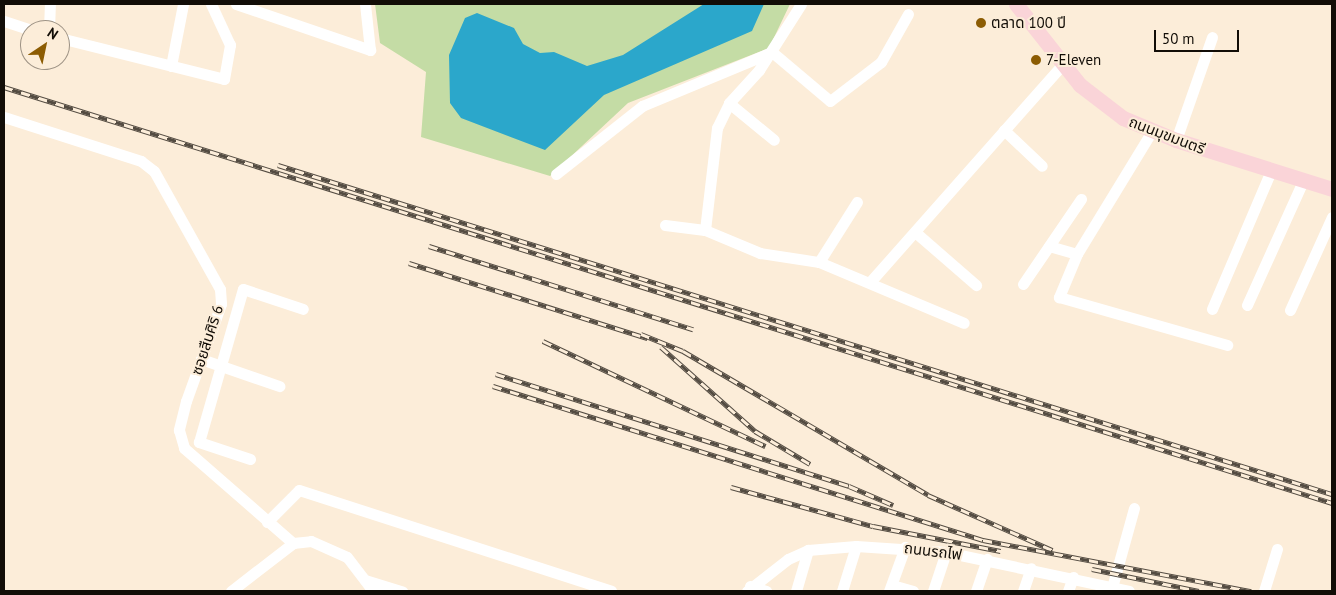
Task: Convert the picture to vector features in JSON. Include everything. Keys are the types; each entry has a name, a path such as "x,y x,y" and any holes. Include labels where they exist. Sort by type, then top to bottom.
{"main road":[{"name":"ถนนมุขมนตรี","path":"1016,4 1063,64 1097,100 1152,131 1271,171 1304,179 1332,189"}],"street":[{"path":"49,20 50,4"},
{"path":"171,66 183,4"},
{"path":"70,41 224,79 230,45 211,4"},
{"path":"236,4 370,50 365,4"},
{"path":"705,230 718,128 729,103 772,52 801,4"},
{"path":"772,52 830,101 881,62 908,14"},
{"path":"4,21 20,26"},
{"path":"1176,140 1212,37"},
{"path":"556,174 642,106 772,52"},
{"path":"870,282 1063,64"},
{"path":"729,103 774,140"},
{"name":"ซอยสืบศิริ 6","path":"4,117 141,161 154,171 220,290 221,304 201,359 179,430 184,448 293,543"},
{"path":"1004,130 1042,166"},
{"path":"1152,131 1076,254 1059,292 1063,300 1228,345"},
{"path":"1212,309 1271,171"},
{"path":"1247,305 1304,179"},
{"path":"1023,284 1081,199"},
{"path":"819,262 857,202"},
{"path":"1290,310 1332,217"},
{"path":"665,225 705,230 760,253 819,262 964,323"},
{"path":"914,232 976,285"},
{"path":"1049,246 1076,254"},
{"path":"250,459 199,442 219,365 243,289 303,308"},
{"path":"201,359 278,386"},
{"path":"267,522 299,490 611,591"},
{"path":"1112,589 1134,508"},
{"path":"231,591 293,543 311,541 331,546 347,557 373,591"},
{"path":"842,591 856,546"},
{"name":"ถนนรถไฟ","path":"749,589 768,570 808,550 856,546 905,547 946,552 1031,568 1073,577 1112,589 1129,591"},
{"path":"905,547 890,588 913,591"},
{"path":"1264,591 1277,549"},
{"path":"796,591 808,550"},
{"path":"933,591 946,552"},
{"path":"976,591 987,559"},
{"path":"1023,591 1031,568"},
{"path":"1068,591 1073,577"},
{"path":"365,580 402,591"},
{"path":"749,589 766,591"}],"green space":[{"path":"375,4 790,4 769,48 628,103 550,176 421,137 426,72 380,43"}],"water":[{"path":"704,4 764,4 752,31 604,95 545,150 461,118 450,103 449,55 465,18 477,13 514,28 523,44 540,53 554,52 587,66 623,55"}],"railway":[{"path":"4,87 1332,503"},
{"path":"278,165 1332,494"},
{"path":"429,246 693,329"},
{"path":"409,263 647,338"},
{"path":"641,334 683,351 928,495 1052,550"},
{"path":"543,341 765,446"},
{"path":"661,347 755,431 810,464"},
{"path":"496,374 849,486 893,505"},
{"path":"493,386 983,540 1251,591"},
{"path":"731,487 873,526 1001,551"},
{"path":"1092,569 1199,591"}],"place":[{"name":"ตลาด 100 ปี","path":"981,23"},
{"name":"7-Eleven","path":"1036,60"}]}
